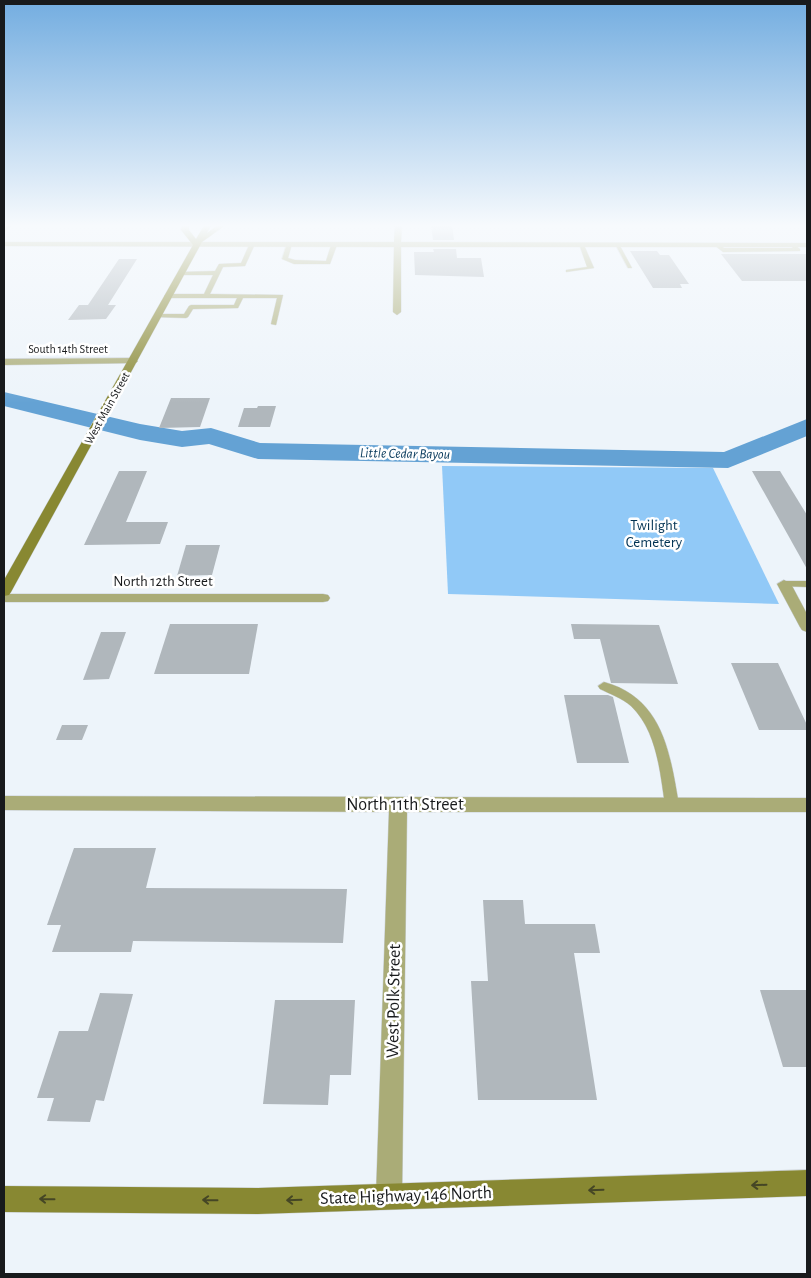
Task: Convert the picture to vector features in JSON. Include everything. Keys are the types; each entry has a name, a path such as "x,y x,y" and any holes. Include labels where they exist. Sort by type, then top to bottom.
{"main road":[{"name":"West Main Street","path":"4,592 175,284"},
{"name":"State Highway 146 North","path":"4,1198 258,1201 807,1183"}],"street":[{"path":"397,312 398,284"},
{"name":"South 14th Street","path":"4,362 132,361"},
{"path":"784,584 807,627"},
{"name":"North 12th Street","path":"4,598 323,598"},
{"name":"North 11th Street","path":"4,802 398,805 807,805"},
{"name":"West Polk Street","path":"389,1196 398,805"}],"lane":[{"path":"206,296 212,284"},
{"path":"167,296 281,296 274,324"},
{"path":"157,316 186,316 192,307 236,307 241,296"},
{"path":"784,584 807,584"},
{"path":"604,686 633,702 644,712 660,741 672,805"}],"green space":[{"name":"Twilight Cemetery","path":"442,466 713,468 779,604 448,594"}],"building":[{"path":"102,284 121,284 108,305 116,305 106,319 68,320 79,305 88,305"},
{"path":"650,284 689,284 680,284 682,288 653,288"},
{"path":"171,398 210,398 200,427 159,428"},
{"path":"258,406 276,406 270,427 238,427 244,408 257,408"},
{"path":"119,471 147,471 126,522 168,522 160,544 84,545"},
{"path":"752,471 780,471 807,515 807,569"},
{"path":"186,545 220,545 212,575 177,576"},
{"path":"170,624 258,624 249,674 154,674"},
{"path":"571,624 659,625 678,684 611,683 600,639 574,639"},
{"path":"101,632 126,632 109,679 83,680"},
{"path":"731,663 778,663 807,725 807,730 759,730"},
{"path":"564,695 608,695 613,697 629,763 577,763"},
{"path":"62,725 88,725 82,740 56,740"},
{"path":"74,848 156,848 146,888 347,889 343,943 133,941 131,952 52,952 61,925 47,925"},
{"path":"483,900 523,900 525,924 595,924 600,953 574,953 597,1100 478,1100 471,981 488,981"},
{"path":"760,990 807,990 807,1067 783,1067"},
{"path":"100,993 133,994 104,1101 96,1100 90,1122 47,1121 54,1098 37,1098 59,1031 88,1031"},
{"path":"275,1000 355,1000 351,1075 330,1075 328,1105 263,1104"}],"waterway":[{"name":"Little Cedar Bayou","path":"4,399 140,432 182,439 211,436 258,451 728,460 807,427"}]}
